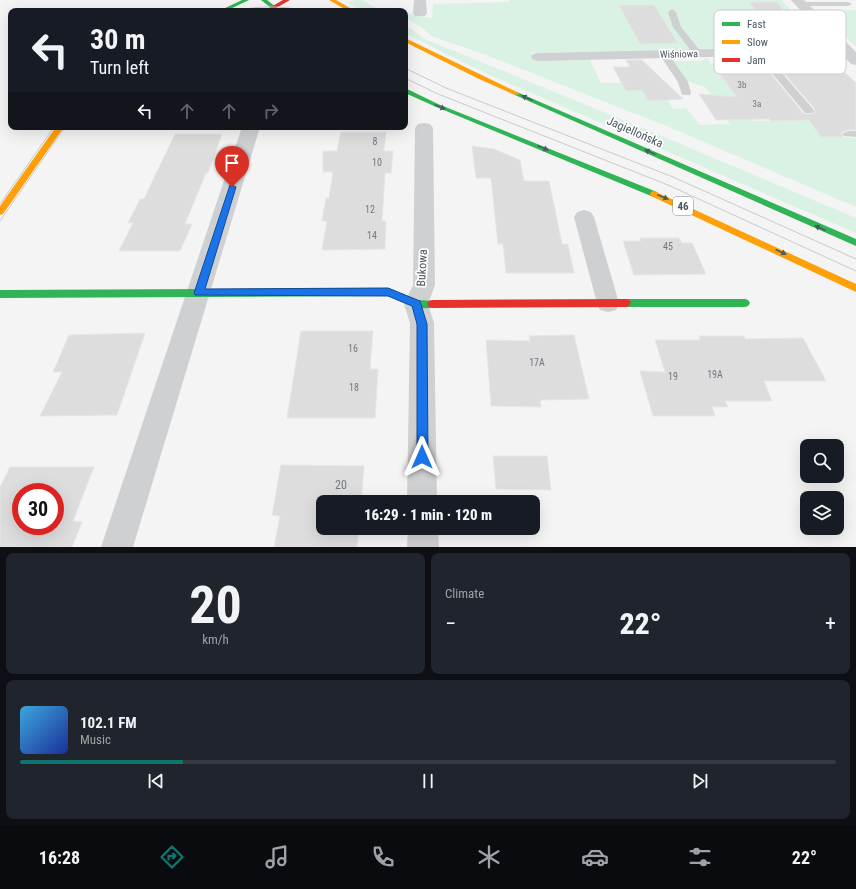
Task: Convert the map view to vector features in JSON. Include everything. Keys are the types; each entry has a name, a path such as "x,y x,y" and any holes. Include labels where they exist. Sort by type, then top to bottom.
{"main road":[{"path":"229,8 246,0"},
{"path":"264,0 271,8"},
{"path":"276,8 287,0"},
{"path":"332,0 347,8"},
{"name":"Jagiellońska","path":"408,42 480,78 856,243"},
{"name":"46","path":"408,91 443,108 667,199 856,288"},
{"path":"0,212 58,130"},
{"path":"0,294 388,292 416,304 745,303"}],"street":[{"path":"799,2 807,10"},
{"path":"848,49 856,61"},
{"name":"Wiśniowa","path":"538,57 714,53"},
{"name":"Bukowa","path":"422,495 422,324 416,304 424,285 424,128"},
{"path":"117,547 251,130"},
{"path":"584,217 608,303"},
{"path":"422,535 422,547"}],"lane":[{"path":"799,2 848,4"},
{"path":"672,12 677,27 697,54"},
{"path":"664,54 683,82 686,93"},
{"path":"778,74 809,110"}],"green space":[{"path":"355,0 362,0 376,8 358,8 348,3"},
{"path":"509,0 782,0 791,10 714,10 714,49 531,53 534,61 590,60 601,83 621,83 642,90 649,101 668,100 673,109 686,108 700,125 730,124 727,120 731,120 705,87 685,81 671,61 702,61 707,58 714,67 714,74 720,74 753,121 801,120 795,113 808,113 815,121 818,111 785,74 807,74 856,115 856,132 854,132 847,125 834,125 843,137 856,138 856,207 664,125 483,54 431,36 420,26 408,20 408,14 432,18 433,4 509,2"},
{"path":"846,10 856,10 855,46 846,37"},
{"path":"408,27 425,39 650,131 856,218 856,233 490,75 408,35"}],"building":[{"path":"749,2 777,2 784,10 755,10"},
{"path":"619,5 654,5 678,43 640,44"},
{"path":"626,60 642,60 683,99 648,101 642,90 626,91 613,67 630,67"},
{"path":"720,74 771,74 804,114 813,114 815,112 814,108 784,74 846,74 856,83 856,130 848,130 841,133 843,137 821,137 809,120 716,120 699,94 737,97"},
{"path":"341,132 386,132 384,151 393,151 391,173 385,173 382,221 386,221 385,249 322,250 327,221 322,221 326,198 329,198 333,172 323,172 323,151 337,151"},
{"path":"175,134 222,134 208,173 206,173 185,224 192,224 180,251 119,251 133,223 128,223 140,199 144,199"},
{"path":"472,146 494,149 520,160 524,181 549,181 562,244 568,244 574,273 506,273 503,244 498,244 491,178 476,178"},
{"path":"640,238 679,238 682,243 692,243 706,274 634,275 623,241 641,241"},
{"path":"301,331 373,331 370,369 378,369 375,418 287,418"},
{"path":"145,333 117,415 40,416 62,372 53,372 69,335"},
{"path":"574,335 589,399 540,400 541,407 491,406 486,340 530,341 529,336"},
{"path":"699,336 744,336 745,339 803,338 826,381 764,381 772,401 725,401 728,407 712,407 715,416 653,416 640,371 665,372 655,340 700,340"},
{"path":"493,456 547,456 551,490 496,489"},
{"path":"281,465 364,466 362,495 316,495 316,535 358,535 357,547 274,547 280,516 272,515"},
{"path":"10,467 94,467 73,521 82,522 72,547 0,547 0,487"}],"tram line":[{"path":"252,8 287,8"},
{"path":"408,69 446,88 673,177 856,259"},
{"path":"408,79 438,94 668,185 856,271"},
{"path":"0,204 52,130"},
{"path":"0,221 63,130"}],"traffic: fast":[{"path":"229,8 246,0"},
{"path":"264,0 274,8"},
{"path":"408,91 436,105 654,194"},
{"path":"517,94 856,243"},
{"path":"0,294 389,292 416,304 432,304"},
{"path":"626,303 745,303"}],"traffic: slow":[{"path":"332,0 347,8"},
{"path":"408,42 481,78 517,94"},
{"path":"0,212 58,130"},
{"path":"654,194 856,288"}],"traffic: jam":[{"path":"272,8 287,0"},
{"path":"432,304 626,303"}],"route":[{"path":"232,187 199,293 388,292 416,304 422,324 422,457"}]}
